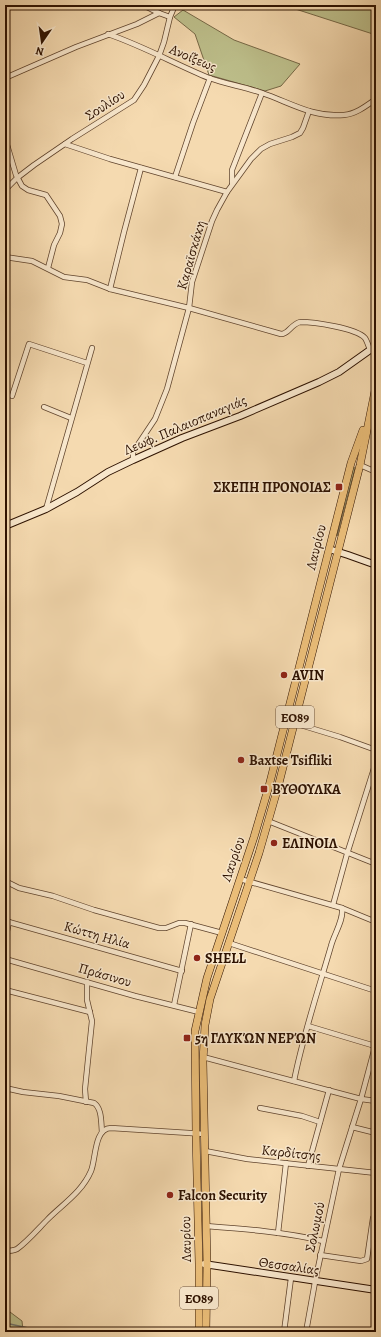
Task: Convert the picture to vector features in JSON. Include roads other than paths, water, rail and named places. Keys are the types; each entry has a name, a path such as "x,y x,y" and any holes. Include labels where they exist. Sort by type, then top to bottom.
{"main road":[{"name":"Λαυρίου","path":"199,1332 206,1226 203,1057 204,1032 207,1013 210,999 250,882 278,787 360,465 376,386"},
{"name":"Λαυρίου","path":"206,1331 196,1134 195,1038 199,1012 207,980 269,786 351,463 372,403"}],"street":[{"path":"143,5 170,17"},
{"name":"Σουλίου","path":"5,190 17,178 65,144 134,100 144,85 159,56 170,17 176,5"},
{"path":"5,78 160,13"},
{"name":"Ανοίξεως","path":"108,34 132,43 210,78 262,93 309,111 327,115 349,114 356,112 376,99"},
{"path":"175,177 210,78"},
{"path":"232,184 232,170 262,93"},
{"name":"Καραϊσκάκη","path":"132,460 133,452 152,424 163,401 172,374 189,308 193,279 212,222 227,192 251,159 264,147 300,133 309,111"},
{"path":"5,138 17,178 24,188 46,195 60,216 62,224 54,245 48,268"},
{"path":"65,144 141,168 227,192"},
{"path":"110,289 141,168"},
{"path":"5,257 32,261 64,277 87,280 110,289 189,308 281,334 285,334 291,327 300,322 331,325 365,338 373,350"},
{"path":"12,396 29,344 87,363"},
{"path":"46,509 92,348"},
{"name":"Λεωφ. Παλαιοπαναγιάς","path":"5,526 46,509 108,472 132,460 182,438 240,416 339,372 373,350"},
{"path":"44,407 71,418"},
{"path":"360,465 376,472"},
{"path":"329,549 376,565"},
{"path":"294,723 376,750"},
{"path":"333,905 347,854 376,762"},
{"path":"268,821 347,854 376,864"},
{"path":"240,879 333,905 376,922"},
{"path":"5,881 19,888 53,896 94,910 159,928 166,928 179,923 191,924 222,933"},
{"path":"294,1081 322,974 342,916 342,908"},
{"path":"5,940 7,921"},
{"name":"Κώττη Ηλία","path":"7,921 182,971"},
{"path":"174,1005 191,924"},
{"path":"229,943 376,991"},
{"name":"Πράσινου","path":"5,959 135,996 199,1012"},
{"path":"86,1102 85,1089 92,1023 87,1000 87,982"},
{"path":"5,990 90,1012"},
{"path":"308,1026 376,1044"},
{"name":"Σολωμού","path":"306,1332 320,1255 339,1169 361,1099 376,1044"},
{"path":"203,1057 361,1099 376,1101"},
{"path":"5,1088 94,1103 98,1107 102,1132"},
{"path":"308,1166 329,1090"},
{"path":"260,1108 320,1122"},
{"path":"352,1127 376,1133"},
{"path":"5,1251 12,1251 21,1245 85,1183 92,1169 98,1139 102,1132 109,1128 205,1134"},
{"name":"Καρδίτσης","path":"205,1151 236,1158 376,1173"},
{"path":"278,1233 286,1164"},
{"path":"320,1255 361,1261 366,1259 373,1218 376,1212"},
{"path":"206,1226 256,1230 323,1241"},
{"name":"Θεσσαλίας","path":"203,1264 376,1290"},
{"path":"284,1332 291,1278"},
{"path":"206,1331 217,1332"}],"waterway":[{"path":"5,1323 47,1332"}],"place":[{"name":"ΣΚΕΠΗ ΠΡΟΝΟΙΑΣ","path":"339,487"},
{"name":"AVIN","path":"284,675"},
{"name":"Baxtse Tsifliki","path":"241,760"},
{"name":"ΒΥΘΟΥΛΚΑ","path":"264,789"},
{"name":"ΕΛΙΝΟΙΛ","path":"274,843"},
{"name":"SHELL","path":"197,958"},
{"name":"5η ΓΛΥΚΏΝ ΝΕΡΏΝ","path":"187,1038"},
{"name":"Falcon Security","path":"170,1195"}]}
